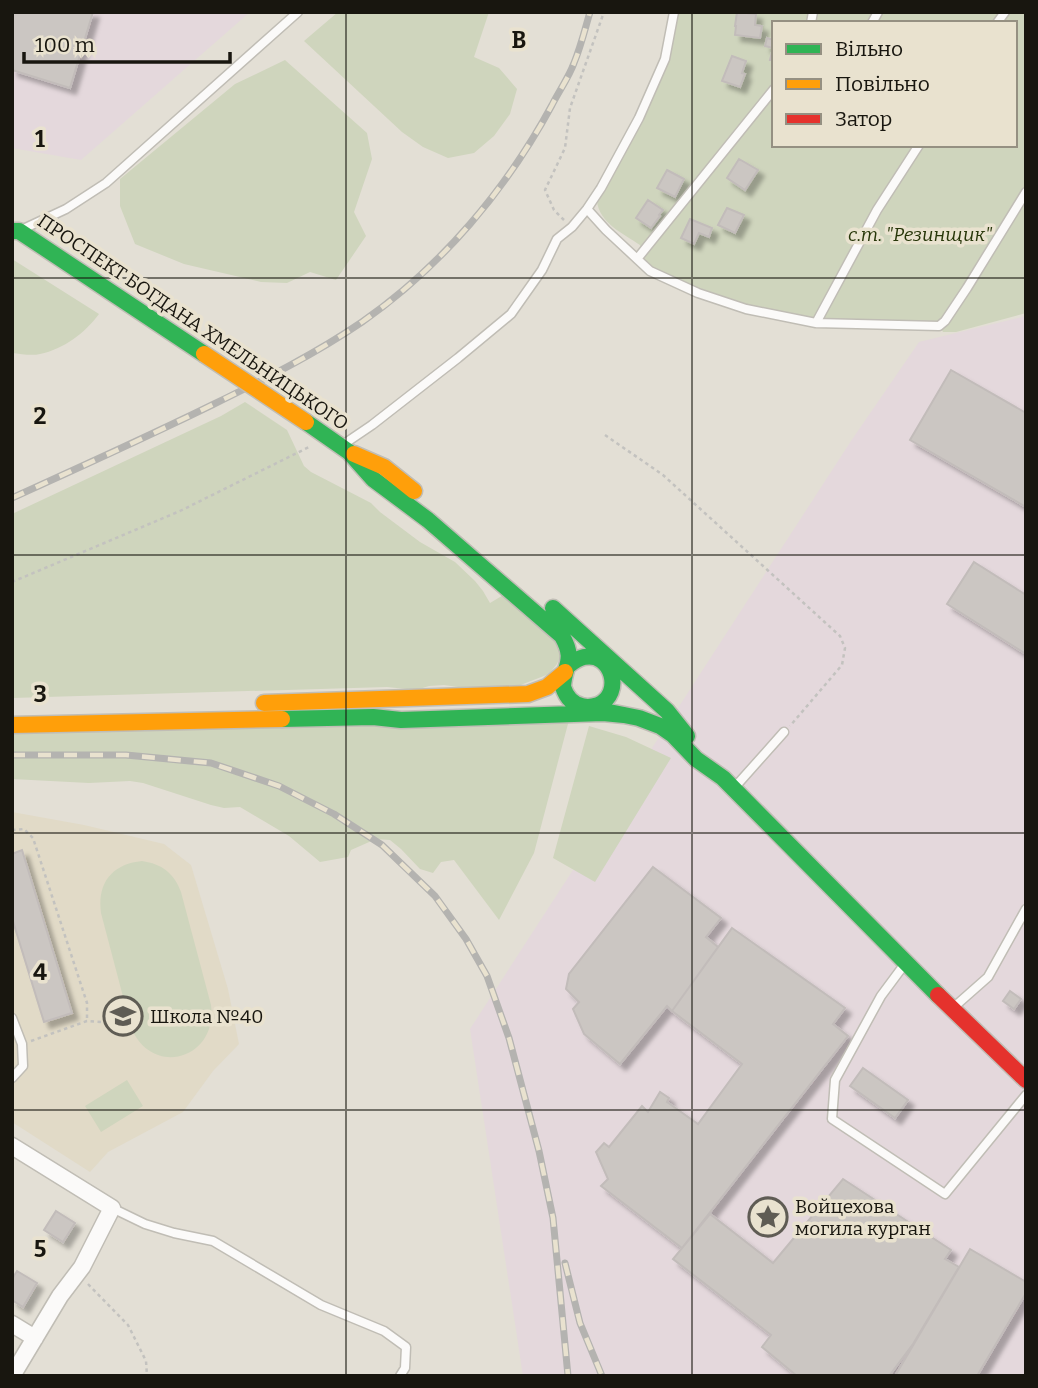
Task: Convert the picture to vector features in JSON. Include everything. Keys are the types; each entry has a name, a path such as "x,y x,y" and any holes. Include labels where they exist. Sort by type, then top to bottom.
{"main road":[{"name":"ПРОСПЕКТ БОГДАНА ХМЕЛЬНИЦЬКОГО","path":"15,231 326,436 384,467 510,570 590,641 667,711 687,736"},
{"name":"ПРОСПЕКТ БОГДАНА ХМЕЛЬНИЦЬКОГО","path":"345,448 373,479 428,520 562,636 567,645 564,689 573,703 639,718 660,726 673,735 696,759 728,783"},
{"name":"ПРОСПЕКТ БОГДАНА ХМЕЛЬНИЦЬКОГО","path":"590,641 606,665 705,752 728,783 1026,1080"},
{"path":"250,704 528,694 547,687 576,659 584,656 592,656 606,665 614,679 610,695 598,706 400,711 373,717"},
{"path":"12,710 195,705"},
{"path":"12,725 373,717 401,720 603,713 624,715"}],"street":[{"path":"12,1146 112,1208 82,1267 60,1296 12,1376"},
{"path":"12,1324 35,1338"}],"lane":[{"path":"15,231 66,209 106,183 298,12"},
{"path":"345,448 511,314 542,271 557,239 572,227 601,188 633,129 665,59 674,12"},
{"path":"637,259 772,91"},
{"path":"816,323 877,210 918,147"},
{"path":"587,209 650,271 698,293 747,309 816,323 939,326 967,288 1026,192"},
{"path":"728,783 784,732"},
{"path":"952,1009 988,976 1026,909"},
{"path":"905,962 881,996 835,1080 832,1119 945,1194 1026,1094"},
{"path":"12,1017 22,1044 23,1066 12,1079"},
{"path":"112,1208 145,1224 213,1241 321,1305 384,1331 406,1348 405,1368 400,1376"}],"path":[{"path":"572,227 554,210 545,190 565,148 570,108 604,12"},
{"path":"605,435 663,475 840,636 845,648 842,665 784,732"},
{"path":"12,582 180,511 303,451 326,436"},
{"path":"12,830 23,829 33,838 87,1003 87,1021"},
{"path":"22,1044 87,1021 127,1024"},
{"path":"78,1273 128,1325 146,1360 147,1376"}],"shaded area":[{"path":"12,12 250,12 81,160 12,148"},
{"path":"1026,316 1026,1376 523,1376 470,1029 851,441 919,342"},
{"name":"Школа №40","path":"12,812 84,825 164,844 191,865 228,989 239,1044 213,1071 183,1112 108,1152 90,1172 12,1122"}],"green space":[{"path":"338,12 489,12 474,57 499,68 517,89 510,114 494,136 474,153 448,158 423,147 402,132 304,41"},
{"name":"с.т. \"Резинщик\"","path":"676,12 811,12 810,21 772,21 772,147 1017,147 1017,21 875,21 880,12 1026,12 1026,313 956,332 943,332 938,323 807,319 753,309 645,264 640,245 607,222 597,201 659,77"},
{"path":"813,12 875,12 870,21 812,21"},
{"path":"285,60 367,133 372,159 354,212 366,236 336,280 310,272 287,283 261,282 184,264 135,244 120,206 120,179 235,84"},
{"path":"12,259 99,314 81,334 49,352 37,355 12,353"},
{"path":"245,402 287,430 304,466 311,472 371,503 420,542 455,562 475,581 490,603 505,594 559,641 561,655 549,674 518,686 444,685 416,690 387,687 12,698 12,514 221,416"},
{"path":"569,720 534,853 499,920 454,860 441,862 433,873 420,869 390,840 376,839 351,850 348,857 320,862 289,836 240,807 211,805 130,781 89,783 12,779 12,733"},
{"path":"589,726 626,737 671,758 595,882 553,858"},
{"path":"142,861 156,864 166,870 178,885 211,1005 210,1024 204,1039 194,1050 181,1056 167,1057 153,1053 140,1043 131,1027 101,913 100,902 104,884 109,877 122,866"},
{"path":"127,1080 143,1106 101,1132 85,1106"}],"building":[{"path":"12,12 93,12 70,88 12,70"},
{"path":"737,12 756,14 755,25 762,26 760,38 735,35"},
{"path":"767,38 772,39 772,48 765,46"},
{"path":"732,56 746,61 740,87 722,81"},
{"path":"739,159 758,170 745,190 727,178"},
{"path":"667,170 684,179 675,197 657,188"},
{"path":"648,200 663,210 651,228 636,218"},
{"path":"727,208 744,215 735,233 718,225"},
{"path":"690,219 712,228 709,237 699,233 694,244 681,238"},
{"path":"951,370 1026,413 1026,507 910,440"},
{"path":"974,562 1026,595 1026,654 947,604"},
{"path":"22,850 72,1013 44,1022 12,918 12,854"},
{"path":"653,867 721,918 706,937 718,947 672,1011 667,1006 620,1064 584,1034 573,1009 579,1002 566,989 569,974"},
{"path":"732,928 845,1008 833,1024 848,1036 682,1248 601,1186 608,1179 596,1152 604,1143 609,1147 642,1106 648,1112 660,1092 669,1098 667,1102 698,1124 742,1064 672,1011"},
{"path":"1010,991 1021,999 1014,1009 1003,1001"},
{"path":"863,1068 908,1100 895,1118 850,1086"},
{"path":"843,1179 951,1250 945,1259 959,1267 913,1344 889,1376 797,1376 762,1347 771,1335 673,1259 710,1214 773,1263"},
{"path":"56,1211 75,1223 63,1242 44,1230"},
{"path":"970,1249 1026,1282 1026,1293 977,1376 895,1376"},
{"path":"17,1271 37,1283 23,1307 12,1300 12,1279"}],"railway":[{"path":"12,498 271,376 344,334 391,300 445,251 470,224 514,167 569,74 590,12"},
{"path":"12,755 126,755 211,763 279,786 334,814 382,845 435,896 466,939 487,976 509,1038 539,1151 553,1218 568,1376"},
{"path":"565,1263 580,1323 602,1376"}],"traffic: fast":[{"path":"12,231 19,231 204,354"},
{"path":"306,422 349,452 373,479 428,520 562,636 569,657 563,687 572,701 590,707 606,700 612,683 608,667 602,660 584,657 569,665"},
{"path":"553,608 667,711 687,736"},
{"path":"609,712 639,718 660,726 673,735 696,759 723,778 938,995"},
{"path":"282,719 373,717 401,720 603,713 624,715"}],"traffic: slow":[{"path":"204,354 306,422"},
{"path":"354,454 384,467 414,491"},
{"path":"264,703 528,694 547,687 565,672"},
{"path":"12,725 282,719"}],"traffic: jam":[{"path":"938,995 1026,1080"}],"place":[{"name":"Школа №40","path":"123,1016"},
{"name":"Войцехова могила курган","path":"768,1217"}]}
